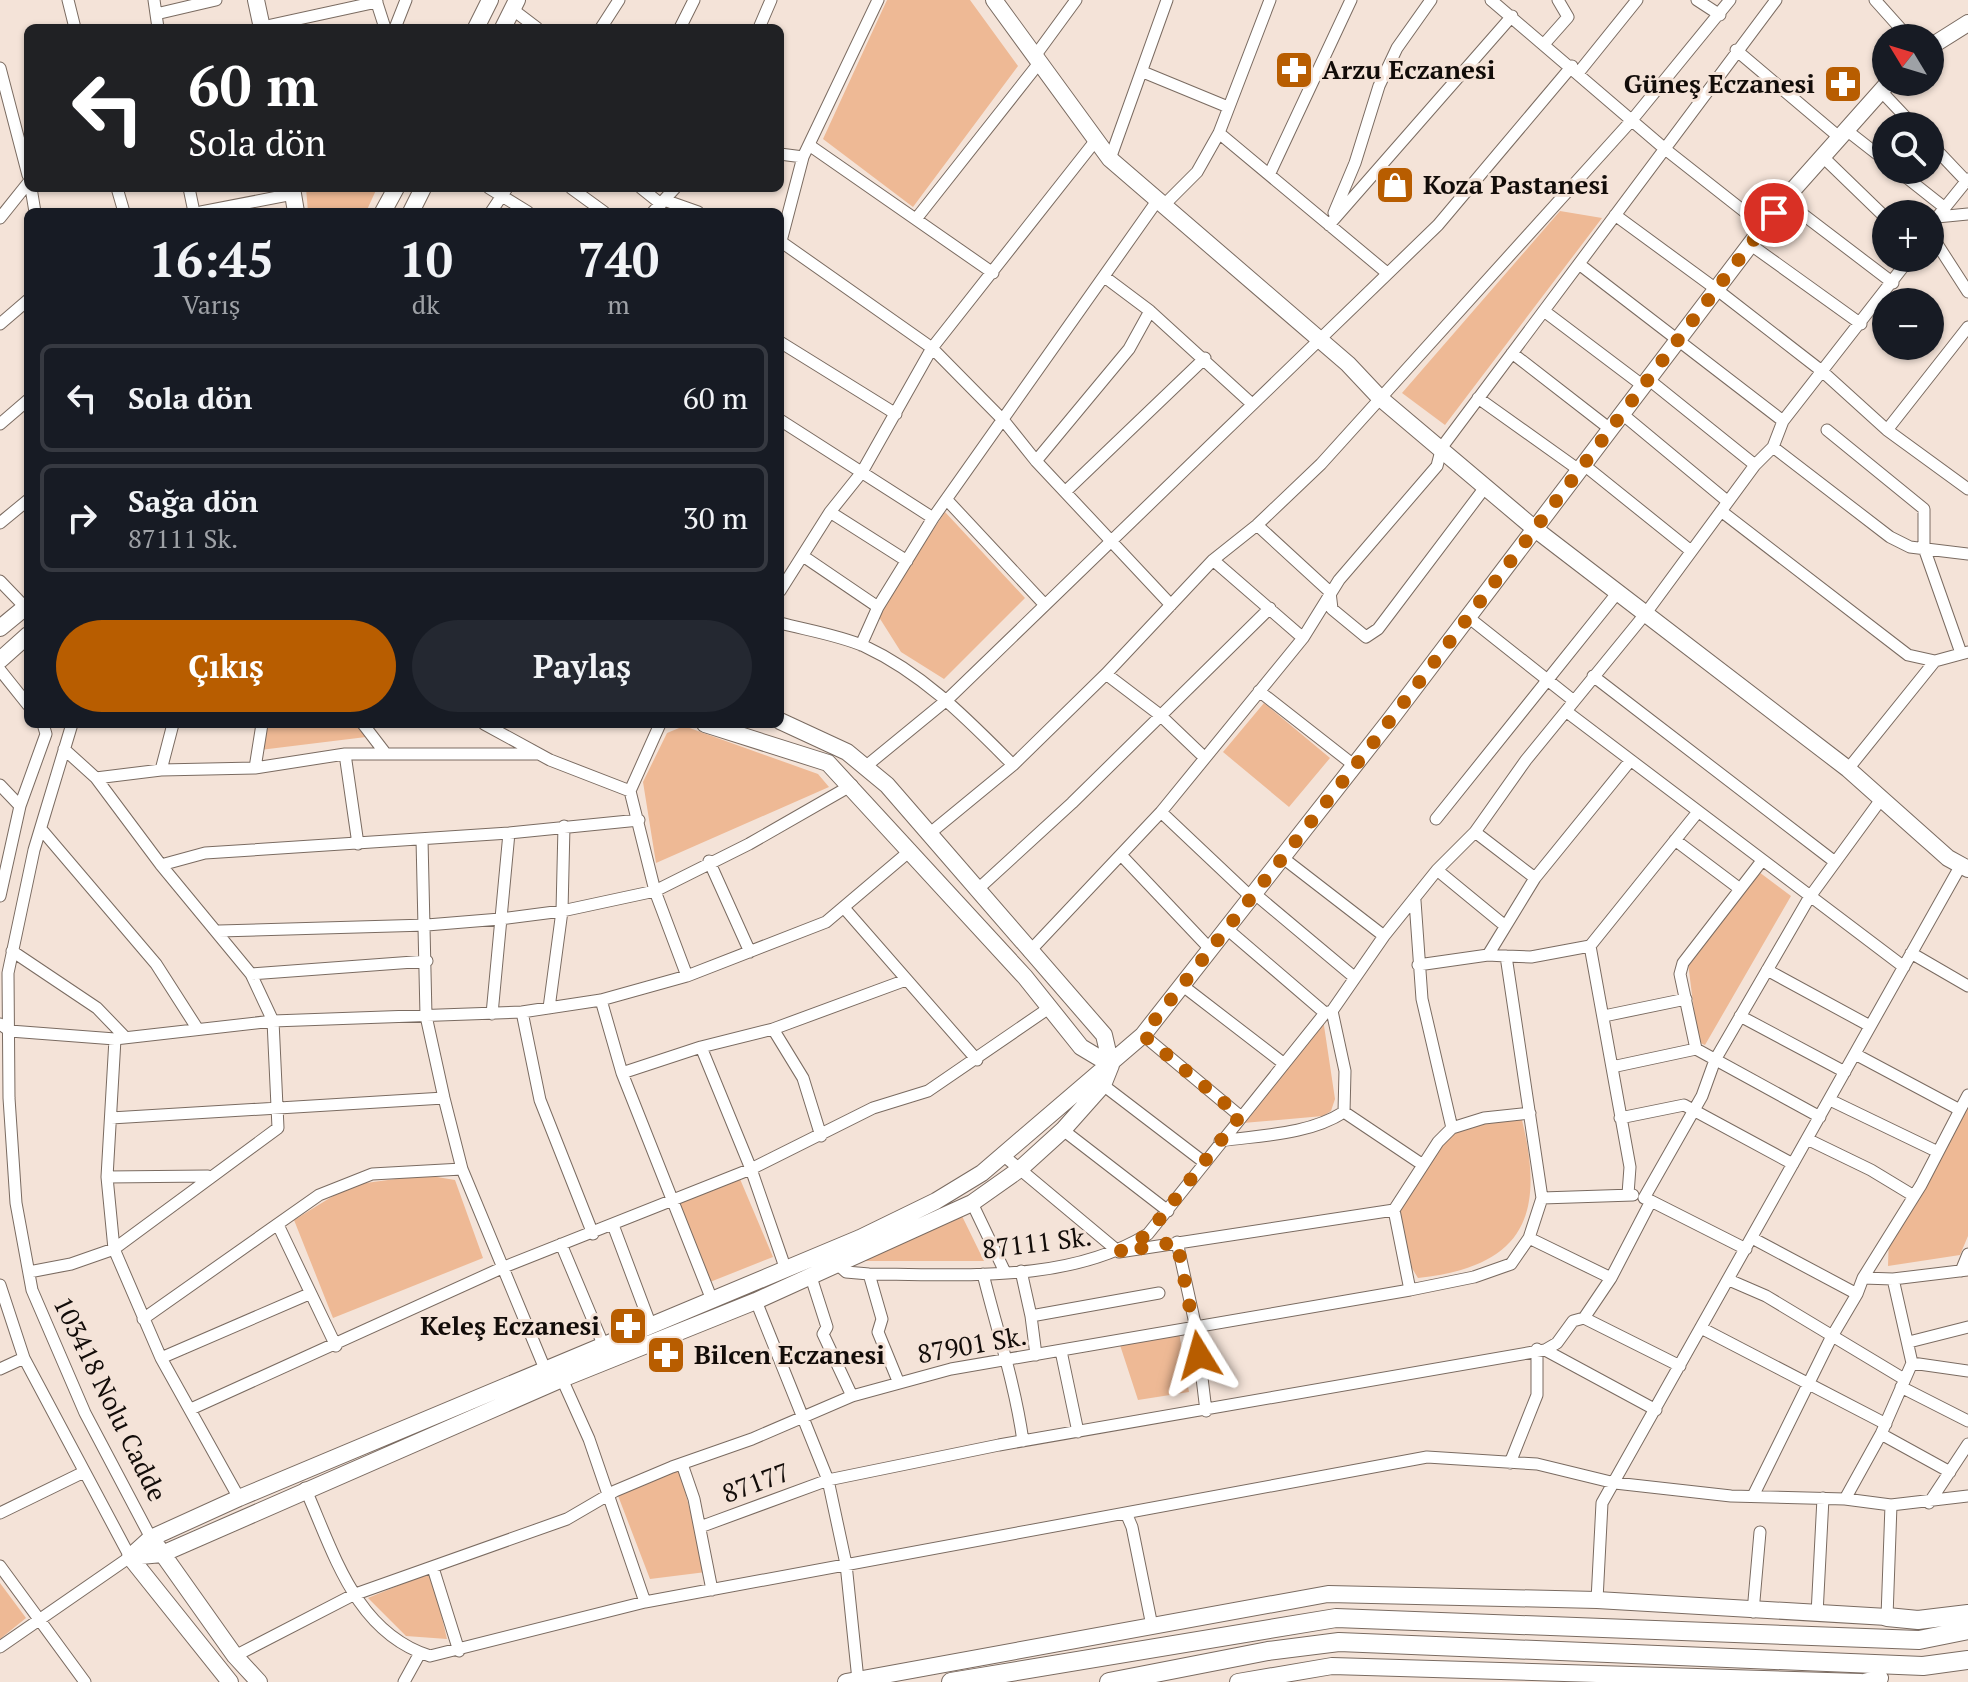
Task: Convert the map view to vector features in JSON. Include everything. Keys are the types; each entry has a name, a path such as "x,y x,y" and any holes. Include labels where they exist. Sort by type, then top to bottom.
{"main road":[{"path":"1887,1617 1929,1619 1968,1614"},
{"path":"951,1682 1336,1618 1919,1640 1968,1630"},
{"path":"1109,1682 1268,1651 1339,1642 1923,1666"},
{"path":"1871,1681 1923,1666 1968,1660"}],"street":[{"path":"68,0 74,24"},
{"path":"154,0 157,24"},
{"path":"156,14 216,0"},
{"path":"256,0 261,24"},
{"path":"397,24 406,0"},
{"path":"478,24 490,0"},
{"path":"604,24 619,0"},
{"path":"682,24 694,0"},
{"path":"761,24 771,0"},
{"path":"784,226 803,157 878,0"},
{"path":"994,0 1110,159 1160,204 1318,339 1380,398 1442,447 1535,529 1848,769 1964,867 1911,953 1703,1329 1602,1503 1597,1600"},
{"path":"916,219 1037,59 1076,0"},
{"path":"1110,159 1167,0"},
{"path":"861,645 878,607 933,518 1160,204 1197,172 1219,133 1270,0"},
{"path":"1270,173 1351,0"},
{"path":"1329,225 1355,163 1379,86 1397,48 1431,0"},
{"path":"1491,0 1545,43 1665,149 1764,227"},
{"path":"1545,43 1568,17 1558,0"},
{"path":"865,767 948,699 1438,225 1637,0"},
{"path":"1697,0 1720,15"},
{"path":"929,834 1013,765 1106,674 1213,560 1257,525 1321,464 1632,120 1730,0"},
{"path":"1029,952 1161,812 1303,638 1330,592 1437,466 1442,447 1776,0"},
{"path":"1875,0 1896,24"},
{"path":"275,24 376,1 384,24"},
{"path":"505,24 514,5 533,24"},
{"path":"1329,225 1512,16"},
{"path":"1944,38 1968,23"},
{"path":"1736,50 1842,133 1872,152"},
{"path":"0,68 24,161"},
{"path":"1143,72 1228,107"},
{"path":"0,1647 130,1557 151,1538 603,1344 786,1270 936,1201 1004,1156 1087,1080 1111,1065 1143,1035 1355,766 1784,200 1876,96"},
{"path":"1219,133 1387,273"},
{"path":"784,585 830,512 862,472 932,348 1096,140"},
{"path":"809,145 993,273"},
{"path":"784,155 803,157"},
{"path":"1823,157 1872,204"},
{"path":"1944,157 1967,180 1944,208"},
{"path":"1909,184 1923,200"},
{"path":"0,218 24,192"},
{"path":"219,208 289,192"},
{"path":"504,192 523,208"},
{"path":"576,192 598,208"},
{"path":"1784,200 1893,283"},
{"path":"1944,216 1968,214"},
{"path":"1615,215 1823,372 1887,430 1963,487 1968,473"},
{"path":"784,244 932,348 1004,421 1036,461 1171,605"},
{"path":"1751,245 1861,324"},
{"path":"1944,255 1968,292"},
{"path":"1579,264 1783,421"},
{"path":"1900,272 1783,421 1773,447 1890,537 1910,547 1968,554"},
{"path":"1106,278 1205,358 1252,404"},
{"path":"0,324 24,303"},
{"path":"1036,461 1107,378 1129,349 1150,311"},
{"path":"1544,311 1755,465"},
{"path":"1887,430 1968,327"},
{"path":"784,344 896,414"},
{"path":"1512,353 1610,429"},
{"path":"1065,492 1205,358"},
{"path":"1478,398 1581,468 1691,551"},
{"path":"0,424 24,403"},
{"path":"1621,413 1724,506 1885,639 1908,655 1935,661 1965,653 1924,548 1924,509 1827,430"},
{"path":"784,423 933,518"},
{"name":"87111 Sk.","path":"836,1263 846,1272 869,1274 1021,1271 1089,1262 1119,1252 1148,1234 1283,1063 1329,1012 1437,870 1475,832 1526,760 1646,613 1755,465 1773,447"},
{"path":"1257,525 1330,592 1332,609 1366,637 1378,629 1486,486"},
{"path":"947,500 1045,605"},
{"path":"0,523 24,503"},
{"path":"830,512 907,561"},
{"path":"803,556 878,607"},
{"path":"1213,560 1303,638"},
{"path":"0,581 24,604"},
{"path":"1436,819 1618,592"},
{"path":"0,628 24,608"},
{"path":"977,890 1072,803 1270,608"},
{"path":"1468,617 1574,701"},
{"path":"784,624 861,645 900,665 948,699 1013,765"},
{"path":"0,660 24,639"},
{"path":"1848,769 1935,661"},
{"path":"0,670 24,700"},
{"path":"1106,674 1160,715 1205,758"},
{"path":"1593,676 1835,862"},
{"path":"1259,691 1355,766"},
{"path":"1567,712 1761,862 1904,967"},
{"path":"130,1557 162,1554 305,1488 756,1301 972,1203 1020,1169 1063,1130 1103,1085 1111,1065 1104,1035 887,785 847,752 784,723"},
{"path":"1,889 20,806 46,734 44,728"},
{"name":"103418 Nolu Cadde","path":"71,728 41,829 8,973 5,1028 16,1203 32,1290 85,1413 151,1538 235,1656 259,1682"},
{"path":"161,770 172,728"},
{"path":"255,768 261,728"},
{"path":"366,728 386,754"},
{"path":"491,728 539,754 630,791"},
{"path":"658,728 630,791 655,891 687,976"},
{"path":"718,728 828,763 911,850 1081,1047 1111,1065"},
{"path":"29,1272 114,1249 278,1128 273,1021 251,974 219,931 161,865 96,778 64,749"},
{"path":"96,778 161,770 255,768 345,754 539,754"},
{"path":"345,754 358,844"},
{"path":"1488,955 1535,878 1630,761"},
{"path":"0,785 20,806"},
{"path":"219,931 427,925 500,919 562,911 655,891 709,861 749,844 852,785"},
{"path":"1541,1350 1557,1343 1573,1321 1584,1318 1611,1278 1694,1110 1715,1060 1809,898 1882,798"},
{"path":"1161,812 1253,896 1354,977"},
{"path":"1418,965 1488,955 1531,957 1590,946 1697,813"},
{"path":"161,865 205,853 509,833 639,820"},
{"path":"549,1008 562,911 564,826"},
{"path":"41,829 156,964 197,1028"},
{"path":"1475,832 1535,878"},
{"path":"492,1014 509,833"},
{"path":"422,839 427,925 426,1016 444,1098 462,1169 545,1369"},
{"path":"1675,840 1740,889"},
{"path":"5,1028 119,1037 273,1021 522,1012 601,1000 687,976 826,922 911,850"},
{"path":"1122,856 1211,950"},
{"path":"1283,858 1384,936"},
{"path":"709,861 750,952"},
{"path":"1696,1049 1680,974 1683,963 1761,862"},
{"path":"1437,870 1504,925"},
{"path":"1415,901 1418,965 1431,1047 1452,1128"},
{"path":"845,909 977,1060"},
{"path":"1227,929 1329,1012 1345,1071 1344,1112"},
{"path":"1590,946 1593,978 1604,1016 1630,1167 1628,1194"},
{"path":"12,951 97,1008 119,1037 107,1177 114,1249 161,1358 239,1498"},
{"path":"1911,953 1968,986"},
{"path":"1506,956 1542,1198 1529,1238 1611,1278"},
{"path":"251,974 427,961"},
{"path":"1767,970 1870,1026"},
{"path":"622,1073 701,1047 773,1029 906,980"},
{"path":"1183,986 1283,1063"},
{"path":"1604,1016 1686,999"},
{"path":"601,1000 622,1073 712,1300"},
{"path":"191,1409 336,1346 504,1267 751,1169 873,1108 928,1091 1049,1008"},
{"path":"522,1012 540,1100 593,1234"},
{"path":"1740,1016 1845,1072"},
{"path":"773,1029 803,1078 821,1136"},
{"path":"1143,1035 1240,1116"},
{"path":"701,1047 751,1169 786,1270"},
{"path":"1612,1067 1696,1049 1820,1117"},
{"path":"1855,1054 1960,1110"},
{"path":"1103,1085 1205,1163"},
{"path":"1754,1494 1863,1278 1914,1196 1968,1095"},
{"path":"111,1118 444,1098"},
{"path":"1830,1100 1938,1152"},
{"path":"1620,1118 1684,1105 1793,1164"},
{"path":"1220,1141 1303,1129 1327,1122 1344,1112"},
{"path":"1344,1112 1423,1165"},
{"path":"1410,1290 1394,1210 1423,1165 1452,1128 1484,1118 1530,1113"},
{"path":"1063,1130 1168,1211"},
{"path":"1807,1139 1871,1170 1914,1196"},
{"path":"1004,1156 1119,1252 1394,1210"},
{"path":"143,1319 279,1227 319,1195 372,1174 462,1169"},
{"path":"107,1177 209,1176"},
{"path":"1542,1198 1628,1194 1648,1200 1857,1294"},
{"path":"972,1203 1005,1272"},
{"path":"613,1225 651,1326"},
{"path":"279,1227 336,1346"},
{"name":"87901 Sk.","path":"235,1656 353,1595 567,1519 606,1496 682,1464 852,1396 898,1381 1004,1359 1196,1328 1474,1277 1511,1264 1529,1238"},
{"path":"1177,1242 1196,1328 1206,1411"},
{"path":"561,1244 603,1344"},
{"path":"1863,1278 1893,1279 1964,1270 1968,1254"},
{"path":"1021,1271 1036,1355"},
{"path":"810,1274 827,1327 823,1334 852,1396"},
{"path":"869,1274 882,1319 878,1332 898,1381"},
{"path":"983,1274 1004,1359 1016,1390 1023,1441"},
{"path":"1845,1499 1883,1429 1912,1363 1893,1279"},
{"path":"1729,1280 1766,1296 1902,1383 1968,1421"},
{"path":"0,1285 2,1304 24,1358 130,1557 230,1682"},
{"path":"1031,1316 1159,1293"},
{"path":"161,1358 309,1294"},
{"path":"756,1301 828,1480 846,1564 852,1681 1328,1594 1597,1600 1753,1612 1887,1617 1891,1505"},
{"path":"1584,1318 1680,1366"},
{"path":"1909,1342 1968,1327"},
{"path":"1703,1329 1810,1382 1950,1472"},
{"path":"1541,1350 1656,1410"},
{"path":"1510,1463 1537,1395 1541,1350"},
{"name":"87177","path":"700,1527 828,1480 1023,1441 1541,1350"},
{"path":"1061,1351 1078,1432"},
{"path":"0,1369 24,1358"},
{"path":"1912,1363 1968,1371"},
{"path":"562,1379 589,1439 606,1496 645,1602"},
{"path":"1929,1503 1968,1444"},
{"path":"305,1488 353,1595 377,1625 408,1649 430,1656 645,1602 1427,1457 1537,1464 1615,1483 1731,1496 1754,1494 1845,1499 1891,1505 1929,1503 1968,1496"},
{"path":"682,1464 700,1527 712,1590"},
{"path":"0,1513 84,1472"},
{"path":"1817,1614 1823,1498"},
{"path":"1126,1513 1132,1527 1152,1626"},
{"path":"1753,1612 1760,1532"},
{"path":"0,1566 85,1682"},
{"path":"433,1568 459,1651"},
{"path":"404,1682 420,1653"},
{"path":"1249,1681 1332,1666 1599,1678 1871,1681"}],"shaded area":[{"path":"887,0 970,0 1018,66 913,207 823,139"},
{"path":"306,192 375,192 368,208 308,208"},
{"path":"1560,211 1602,218 1445,425 1402,393"},
{"path":"945,512 1025,598 944,679 901,652 877,614"},
{"path":"1264,703 1330,758 1289,807 1223,752"},
{"path":"264,728 359,728 366,737 260,750"},
{"path":"690,728 818,774 829,787 656,863 643,782 667,733"},
{"path":"1759,872 1791,896 1705,1045 1698,1042 1688,963"},
{"path":"1323,1019 1335,1099 1331,1111 1323,1116 1243,1123"},
{"path":"1968,1093 1968,1236 1960,1255 1888,1266 1889,1234"},
{"path":"1495,1120 1522,1120 1529,1154 1527,1210 1518,1232 1503,1249 1482,1262 1453,1272 1418,1278 1405,1254 1398,1227 1408,1191 1424,1165 1449,1137 1465,1128"},
{"path":"425,1175 455,1180 483,1258 333,1318 294,1220 351,1185"},
{"path":"740,1179 773,1257 710,1282 679,1203"},
{"path":"961,1214 984,1261 863,1261"},
{"path":"1179,1332 1189,1392 1138,1400 1119,1342"},
{"path":"679,1468 706,1572 650,1579 617,1493"},
{"path":"431,1572 447,1639 406,1636 368,1598"},
{"path":"0,1583 26,1618 0,1639"}],"place":[{"name":"Arzu Eczanesi","path":"1294,70"},
{"name":"Güneş Eczanesi","path":"1843,84"},
{"name":"Koza Pastanesi","path":"1395,185"},
{"name":"Keleş Eczanesi","path":"628,1326"},
{"name":"Bilcen Eczanesi","path":"666,1355"}],"route":[{"path":"1199,1355 1177,1242 1119,1252 1148,1234 1240,1116 1143,1035 1373,743 1774,213"}]}
